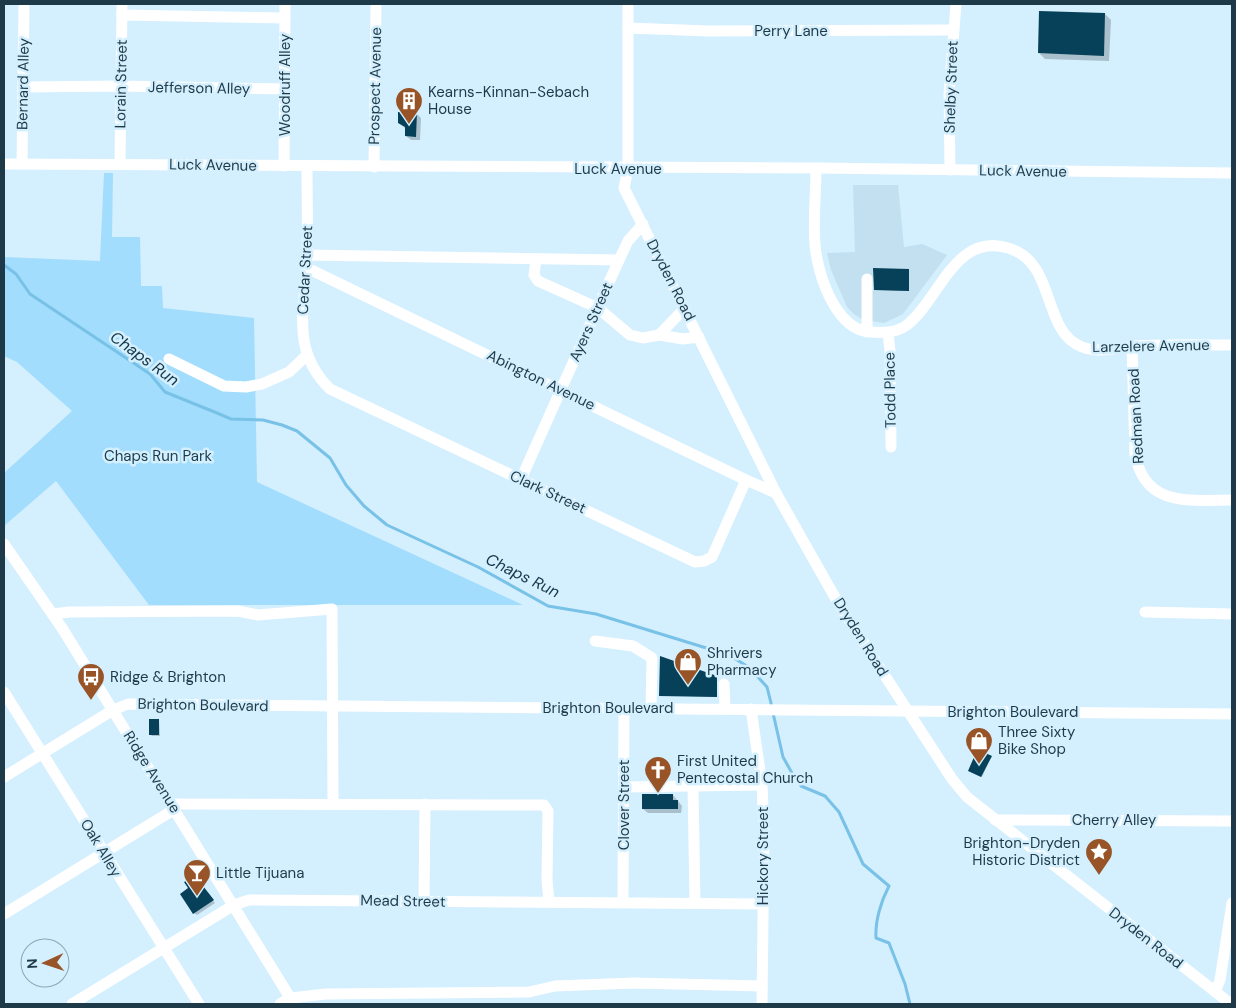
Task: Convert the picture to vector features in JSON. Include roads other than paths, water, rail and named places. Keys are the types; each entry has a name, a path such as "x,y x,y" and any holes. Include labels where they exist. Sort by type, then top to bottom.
{"street":[{"name":"Bernard Alley","path":"22,164 24,4"},
{"name":"Woodruff Alley","path":"284,166 285,4"},
{"name":"Prospect Avenue","path":"374,168 376,4"},
{"path":"628,4 628,169"},
{"name":"Shelby Street","path":"950,170 949,94 956,4"},
{"path":"122,10 285,18"},
{"name":"Lorain Street","path":"120,164 122,10"},
{"name":"Perry Lane","path":"628,28 709,31 953,30"},
{"name":"Jefferson Alley","path":"23,87 121,86 285,90"},
{"name":"Luck Avenue","path":"4,164 374,168 816,168 1232,173"},
{"name":"Cedar Street","path":"307,166 307,268 302,332 307,355 314,370"},
{"name":"Larzelere Avenue","path":"816,168 815,243 817,258 835,308 854,328 867,332 888,333 906,326 922,310 958,260 974,250 989,246 1013,250 1031,262 1046,289 1058,323 1068,338 1080,346 1110,350 1132,346 1232,345"},
{"name":"Dryden Road","path":"628,169 624,188 776,493 841,608 952,779 967,797 995,820 1231,1004"},
{"name":"Ayers Street","path":"522,479 628,241 643,224"},
{"path":"307,255 619,260"},
{"path":"536,259 534,275 538,281 598,308 630,335 652,338 659,335 685,308"},
{"name":"Abington Avenue","path":"307,268 776,493"},
{"path":"867,279 867,332"},
{"name":"Todd Place","path":"888,333 890,351 891,447"},
{"path":"659,335 683,340 699,337"},
{"name":"Redman Road","path":"1132,346 1135,454 1138,469 1146,483 1157,492 1175,498 1232,500"},
{"path":"169,359 224,386 246,387 262,384 289,372 307,355"},
{"name":"Clark Street","path":"314,370 330,389 339,394 374,408 695,562 704,561 712,557 746,480"},
{"name":"Ridge Avenue","path":"4,544 53,614 173,806 234,905 288,1002"},
{"path":"53,614 69,612 238,612 258,614 332,609 333,804"},
{"path":"1145,612 1232,614"},
{"path":"595,641 633,646 652,658 651,709"},
{"path":"724,684 725,709"},
{"name":"Oak Alley","path":"4,692 102,852 199,1004"},
{"name":"Brighton Boulevard","path":"4,777 113,710 128,704 651,709 788,708 1232,714"},
{"name":"Clover Street","path":"623,902 624,708"},
{"name":"Hickory Street","path":"756,709 762,785 762,1004"},
{"path":"624,787 762,785"},
{"path":"693,786 695,903"},
{"path":"424,902 425,804"},
{"path":"4,914 173,806 544,804 548,811 547,880 549,902"},
{"name":"Cherry Alley","path":"995,820 1232,821"},
{"name":"Mead Street","path":"72,1004 234,905 248,900 763,904"},
{"path":"1215,992 1220,980 1232,903"},
{"path":"288,1002 326,994 529,992 555,986 634,983 762,986"}],"waterway":[{"name":"Chaps Run","path":"4,265 16,274 30,294 150,374 165,392 231,419 263,420 297,431 330,458 346,485 364,506 387,525 478,567 548,606 596,614 729,655 750,668 767,687 772,707"},
{"name":"Chaps Run","path":"773,713 783,757 792,773 801,786 825,796 839,812 863,864 889,886 879,911 876,938 889,943 905,984 910,1004"}],"place":[{"name":"Kearns-Kinnan-Sebach House","path":"409,125"},
{"name":"Shrivers Pharmacy","path":"688,686"},
{"name":"Ridge & Brighton","path":"91,701"},
{"name":"Three Sixty Bike Shop","path":"979,765"},
{"name":"First United Pentecostal Church","path":"658,794"},
{"name":"Brighton-Dryden Historic District","path":"1099,876"},
{"name":"Little Tijuana","path":"197,897"}],"park label":[{"name":"Chaps Run Park","path":"158,456"}]}
